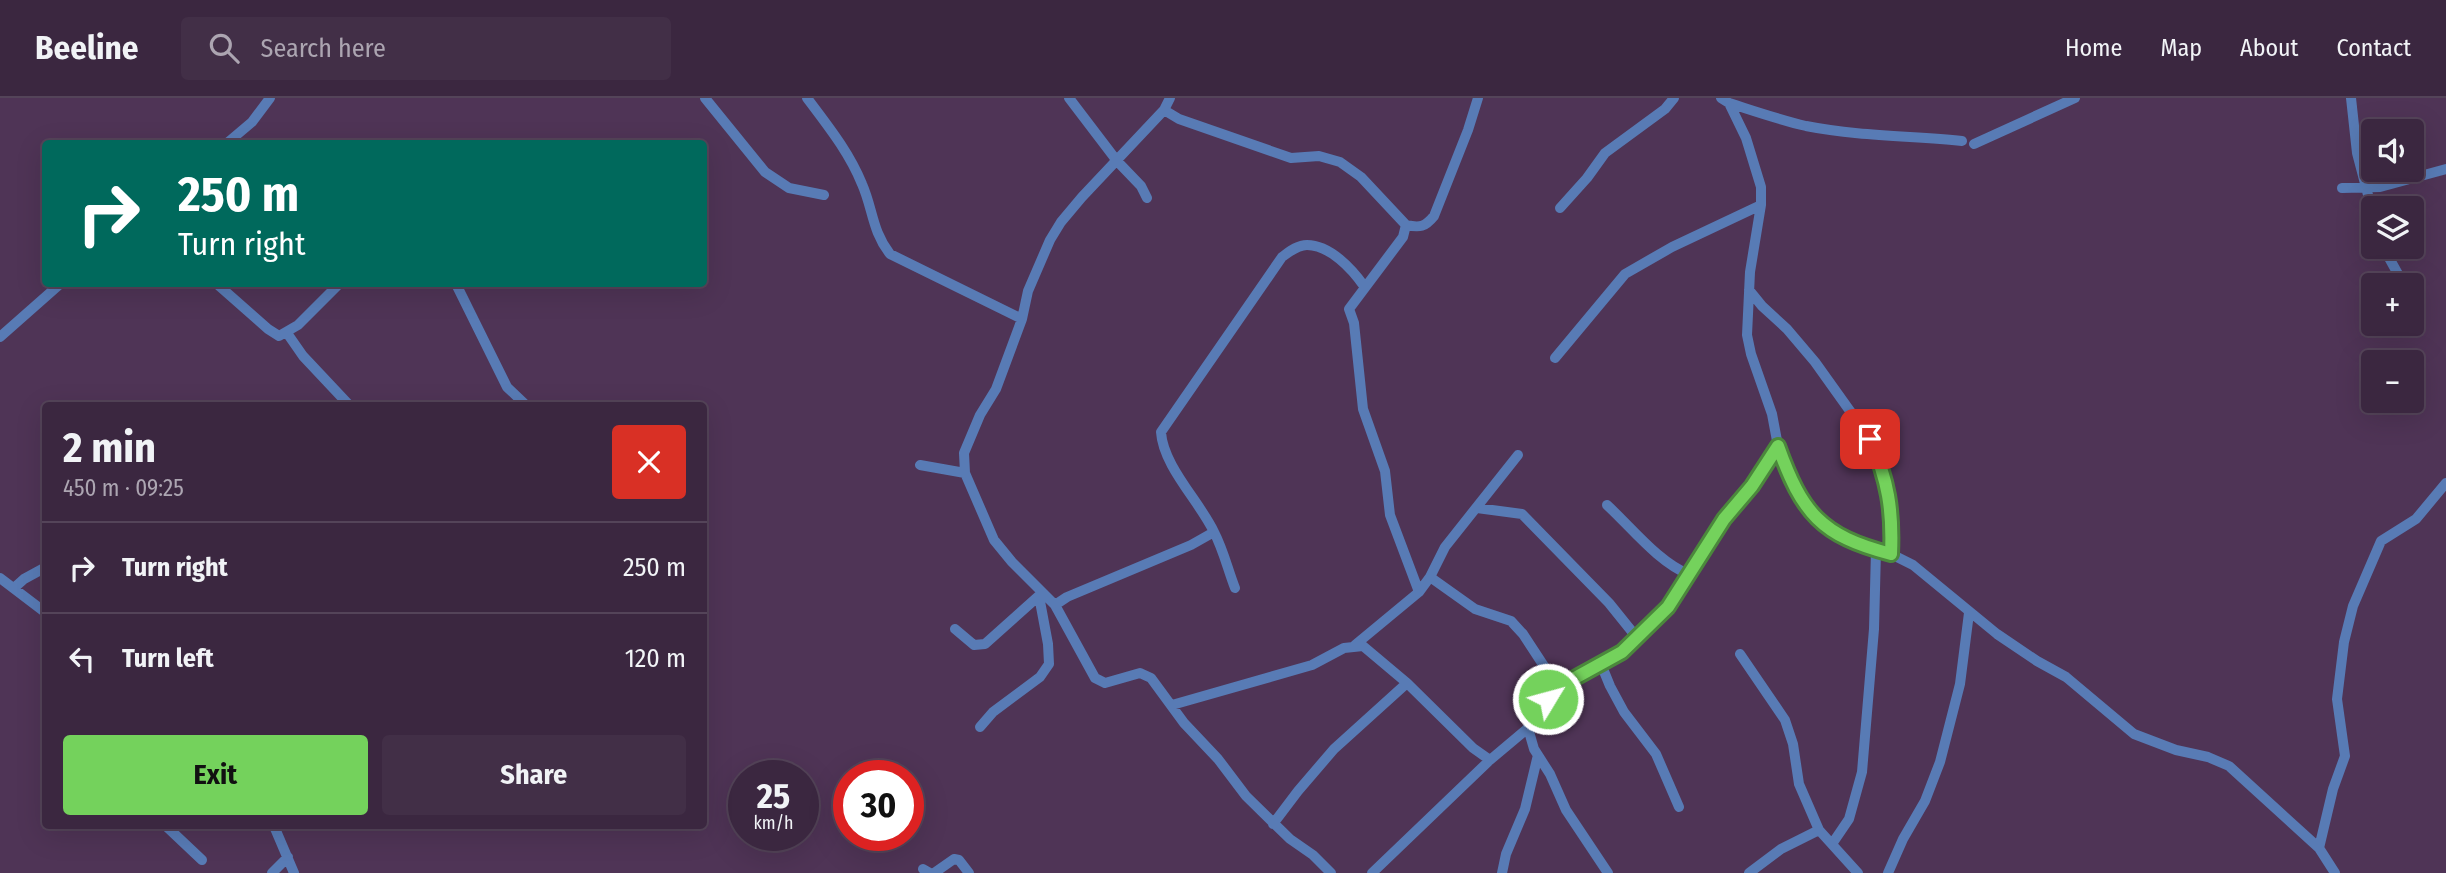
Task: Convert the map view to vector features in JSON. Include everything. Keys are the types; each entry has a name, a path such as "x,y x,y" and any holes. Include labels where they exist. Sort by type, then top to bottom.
{"street":[{"path":"231,140 252,122 270,98"},
{"path":"705,98 765,172 789,188 824,195"},
{"path":"807,98 848,152 863,186 878,239 890,254 1021,318"},
{"path":"1069,98 1117,161 1141,186 1147,198"},
{"path":"1170,98 1164,110 1075,205 1050,240 1028,290 996,389 980,415 964,453 965,472 994,540 1041,594 1055,605 1095,678 1105,683 1145,674 1246,796 1273,824 1313,855 1331,873"},
{"path":"1164,110 1179,119 1291,159 1319,156 1340,162 1361,177 1406,225 1418,228 1426,225 1434,216 1478,98"},
{"path":"1560,208 1605,153 1665,109 1674,98"},
{"path":"1974,144 2075,98"},
{"path":"2351,98 2357,153 2367,196"},
{"path":"1725,101 1805,125 1859,133 1962,141"},
{"path":"1725,101 1746,138 1759,176 1761,205 1749,290 1747,335 1751,354 1772,414 1778,446 1798,491 1813,516 1842,536 1876,551 1901,558 1929,576 1969,613 2037,661 2066,677 2134,734 2176,750 2229,765 2319,848 2335,873"},
{"path":"2342,188 2365,189 2395,184 2446,169"},
{"path":"1555,358 1625,274 1761,205"},
{"path":"1406,225 1403,237 1349,309 1354,323 1363,409 1385,471 1390,515 1419,593"},
{"path":"1235,588 1214,532 1186,489 1162,443 1161,432 1282,257 1307,245 1323,250 1353,270 1364,286"},
{"path":"0,337 57,287"},
{"path":"220,287 268,330 279,336 287,333 336,287"},
{"path":"457,287 507,387 523,402"},
{"path":"1749,290 1815,362 1870,439 1886,480 1890,499 1891,554"},
{"path":"287,333 303,356 346,402"},
{"path":"1372,873 1490,760 1528,728 1538,709 1559,689 1622,652 1638,639 1675,599 1724,519 1752,486 1778,446"},
{"path":"1172,705 1312,664 1355,645 1419,593 1445,547 1518,455"},
{"path":"920,466 965,472"},
{"path":"2319,848 2333,789 2345,756 2337,699 2344,642 2353,606 2381,541 2416,519 2446,483"},
{"path":"1607,505 1657,553 1690,575"},
{"path":"1476,508 1522,514 1609,603 1638,639"},
{"path":"1055,605 1067,597 1191,545 1214,532"},
{"path":"1832,845 1849,819 1862,772 1874,629 1876,551"},
{"path":"14,588 42,569"},
{"path":"1430,577 1475,609 1511,621 1523,634 1559,689"},
{"path":"0,578 42,610"},
{"path":"955,629 974,645 985,644 1041,594"},
{"path":"980,727 993,712 1040,677 1049,664 1041,594"},
{"path":"1888,873 1903,839 1925,801 1940,762 1960,684 1969,613"},
{"path":"1355,645 1363,646 1407,683 1473,748 1490,760"},
{"path":"1740,653 1785,720 1793,744 1799,783 1819,830 1858,873"},
{"path":"1601,664 1624,712 1656,754 1679,807"},
{"path":"1273,824 1334,749 1407,683"},
{"path":"1528,728 1529,737 1571,818 1608,873"},
{"path":"1502,873 1506,854 1525,808 1538,755"},
{"path":"169,829 202,860"},
{"path":"275,829 294,873"},
{"path":"1749,873 1781,849 1819,830"},
{"path":"272,873 288,857"},
{"path":"929,872 954,859 959,860 969,873"}],"route":[{"path":"1548,699 1564,684 1622,652 1668,607 1724,519 1752,486 1778,446 1783,461 1813,516 1824,526 1860,545 1891,554 1890,499 1886,480 1870,439"}]}
